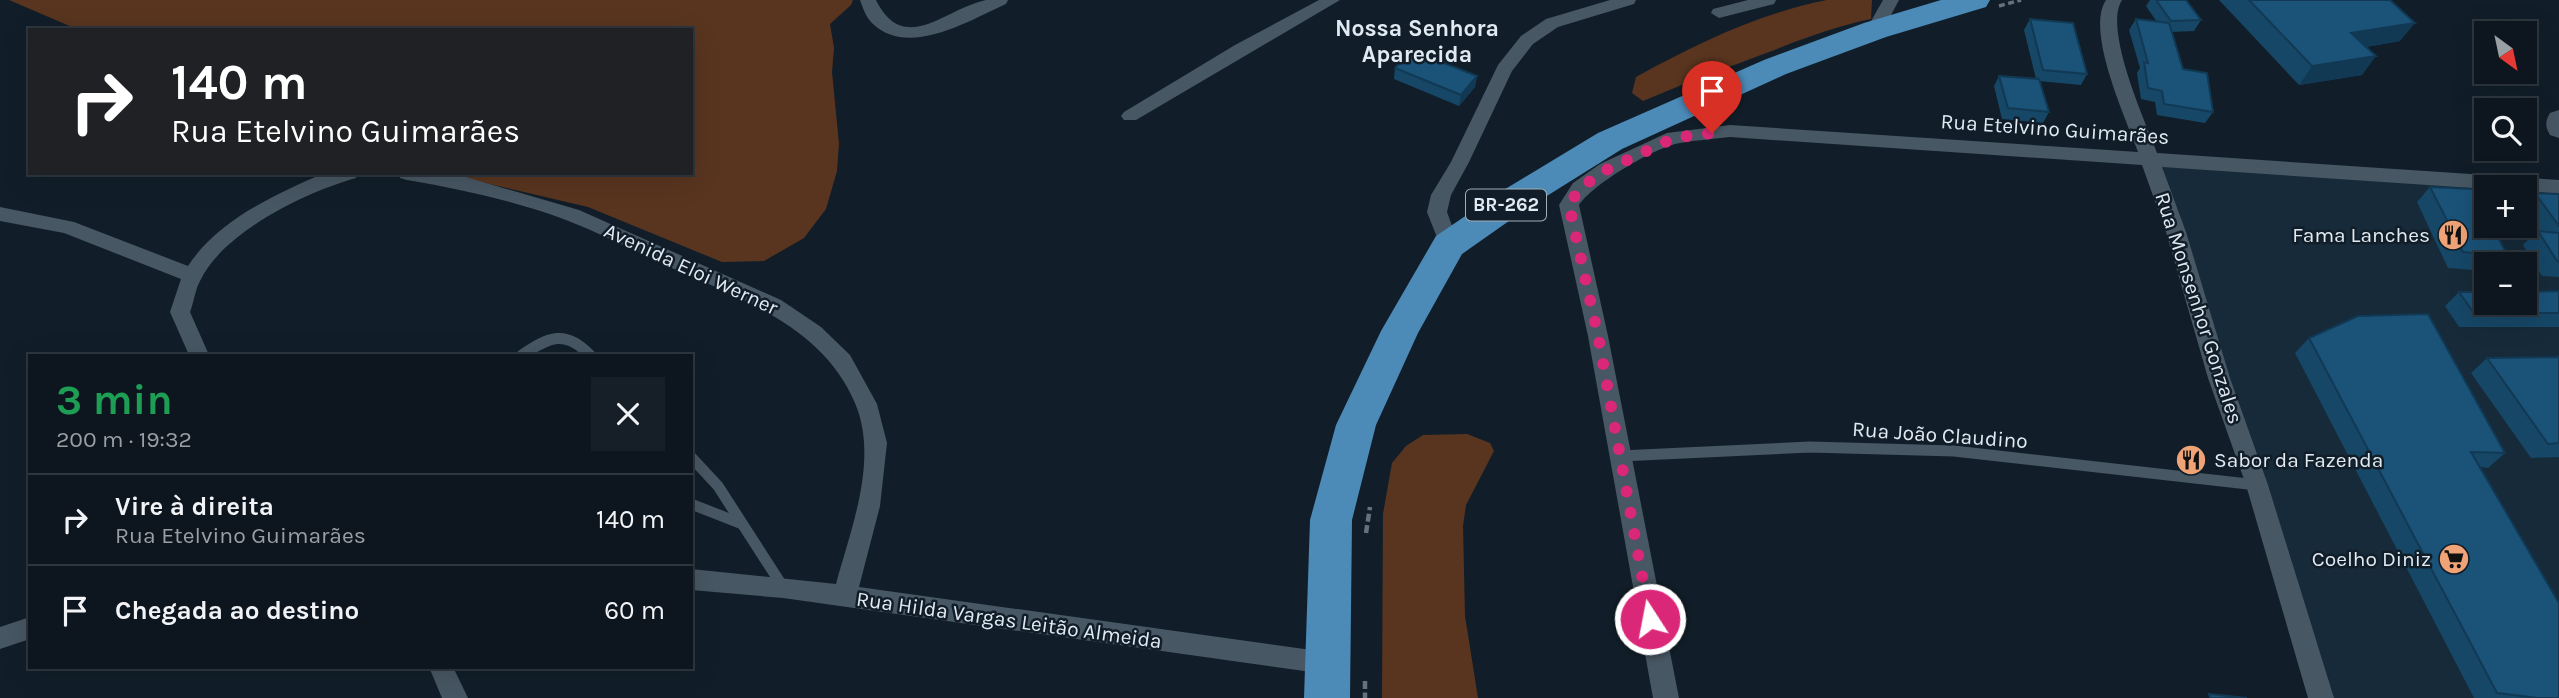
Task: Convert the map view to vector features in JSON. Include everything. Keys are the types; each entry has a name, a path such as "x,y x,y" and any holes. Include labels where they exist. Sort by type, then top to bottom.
{"highway":[{"name":"BR-262","path":"1326,680 1331,520 1356,425 1400,331 1449,245 1514,200 1610,141 1883,15 1975,0"}],"street":[{"path":"868,0 872,12 888,30 901,34 917,33 1000,0"},
{"path":"1130,116 1241,49 1332,0"},
{"path":"1449,245 1437,212 1441,195 1460,162 1504,69 1527,40 1552,23 1628,0"},
{"path":"1719,13 1768,0"},
{"name":"Rua Monsenhor Gonzales","path":"2114,0 2110,6 2108,25 2117,70 2176,232 2219,378 2257,485 2321,698"},
{"path":"2559,118 2559,129"},
{"name":"Rua Etelvino Guimarães","path":"1620,456 1569,205 1580,188 1608,169 1674,138 1730,131 2150,157 2559,187"},
{"path":"199,354 180,312 192,275 215,247 275,202 337,175"},
{"name":"Avenida Eloi Werner","path":"418,175 462,183 572,215 774,305 814,332 843,361 866,404 876,443 869,506 844,597"},
{"path":"0,214 67,227 192,275"},
{"path":"1620,456 1666,698"},
{"name":"Rua Hilda Vargas Leitão Almeida","path":"693,579 783,587 1326,680"},
{"path":"0,638 28,629"},
{"path":"442,669 455,698"}],"lane":[{"path":"524,354 559,337 574,339 589,354"},
{"name":"Rua João Claudino","path":"1620,456 1810,447 1954,451 2257,485"},
{"path":"693,459 718,486 783,587"},
{"path":"693,505 742,524"}],"shaded area":[{"path":"9,0 853,0 830,24 834,48 832,72 839,144 837,171 826,209 804,238 764,261 722,262 588,207 451,175 693,175 693,28 74,28"},
{"path":"1827,0 1872,0 1871,19 1807,38 1643,101 1632,93 1636,77 1705,42 1753,21"},
{"path":"2150,157 2474,181 2474,238 2537,238 2537,185 2559,187 2559,698 2321,698"},
{"path":"1467,434 1490,443 1494,451 1466,505 1463,526 1465,616 1478,698 1382,698 1383,514 1392,463 1406,446 1423,435"}],"building":[{"path":"2156,0 2186,0 2201,20 2171,21"},
{"path":"2249,0 2390,0 2415,23 2351,33 2376,56 2312,66"},
{"path":"2030,19 2073,23 2087,74 2043,70"},
{"path":"2136,19 2169,23 2183,69 2207,73 2213,112 2164,104 2162,91 2148,88 2144,62 2148,63"},
{"path":"1411,50 1477,76 1461,95 1395,68"},
{"path":"1999,76 2039,79 2049,112 2008,108"},
{"path":"2430,187 2473,189 2474,238 2498,238 2506,252 2463,252"},
{"path":"2537,193 2559,194 2559,226 2537,196"},
{"path":"2538,231 2559,233 2559,262 2557,261"},
{"path":"2559,291 2559,313 2537,313 2537,292"},
{"path":"2459,292 2474,292 2474,313"},
{"name":"Coelho Diniz","path":"2428,314 2505,453 2471,452 2559,603 2559,698 2497,693 2309,338 2358,316"},
{"path":"2559,357 2559,443 2548,444 2487,358"},
{"path":"2209,694 2247,698 2210,698"}],"place":[{"name":"Fama Lanches","path":"2453,235"},
{"name":"Sabor da Fazenda","path":"2191,460"},
{"name":"Coelho Diniz","path":"2454,559"}],"district":[{"name":"Nossa Senhora Aparecida","path":"1417,41"}],"route":[{"path":"1650,619 1598,336 1569,205 1580,188 1608,169 1674,138 1712,133"}]}
